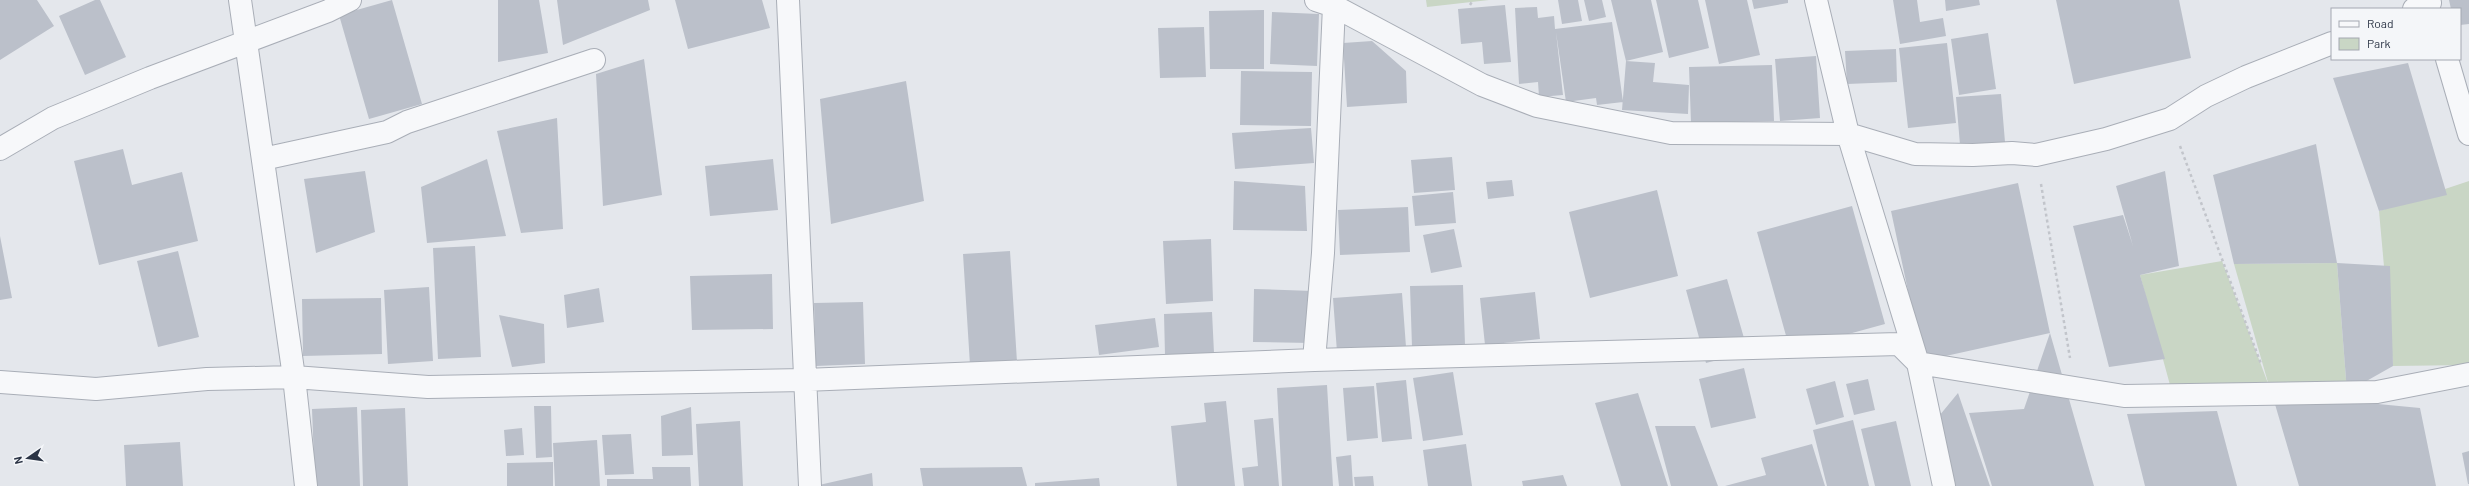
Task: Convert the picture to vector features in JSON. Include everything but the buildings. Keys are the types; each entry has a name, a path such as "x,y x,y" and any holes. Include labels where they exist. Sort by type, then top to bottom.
{"street":[{"path":"240,0 294,377 306,486"},
{"path":"0,149 53,118 246,41 328,11 350,0"},
{"path":"788,0 804,380 810,486"},
{"path":"1816,0 1848,134 1918,363 1944,486"},
{"path":"1314,360 1323,253 1325,3 1482,85 1537,106 1671,133 1848,134 1914,154 1973,155 2012,153 2036,155 2106,139 2170,119 2206,96 2246,77 2331,43"},
{"path":"263,159 387,132 407,122 594,60"},
{"path":"2447,60 2469,134"},
{"path":"0,382 96,389 207,379 294,377 428,387 804,380 1314,360 1899,344 1918,363 2124,396 2377,392 2469,374"}],"path":[{"path":"1470,4 1473,0"},
{"path":"2170,119 2272,394"},
{"path":"2036,155 2076,388"}],"green space":[{"path":"1426,0 1489,0 1427,7"},
{"path":"2469,181 2469,365 2393,366 2379,211"},
{"path":"2222,261 2269,386 2234,264 2337,263 2347,392 2173,396 2140,275"}]}
